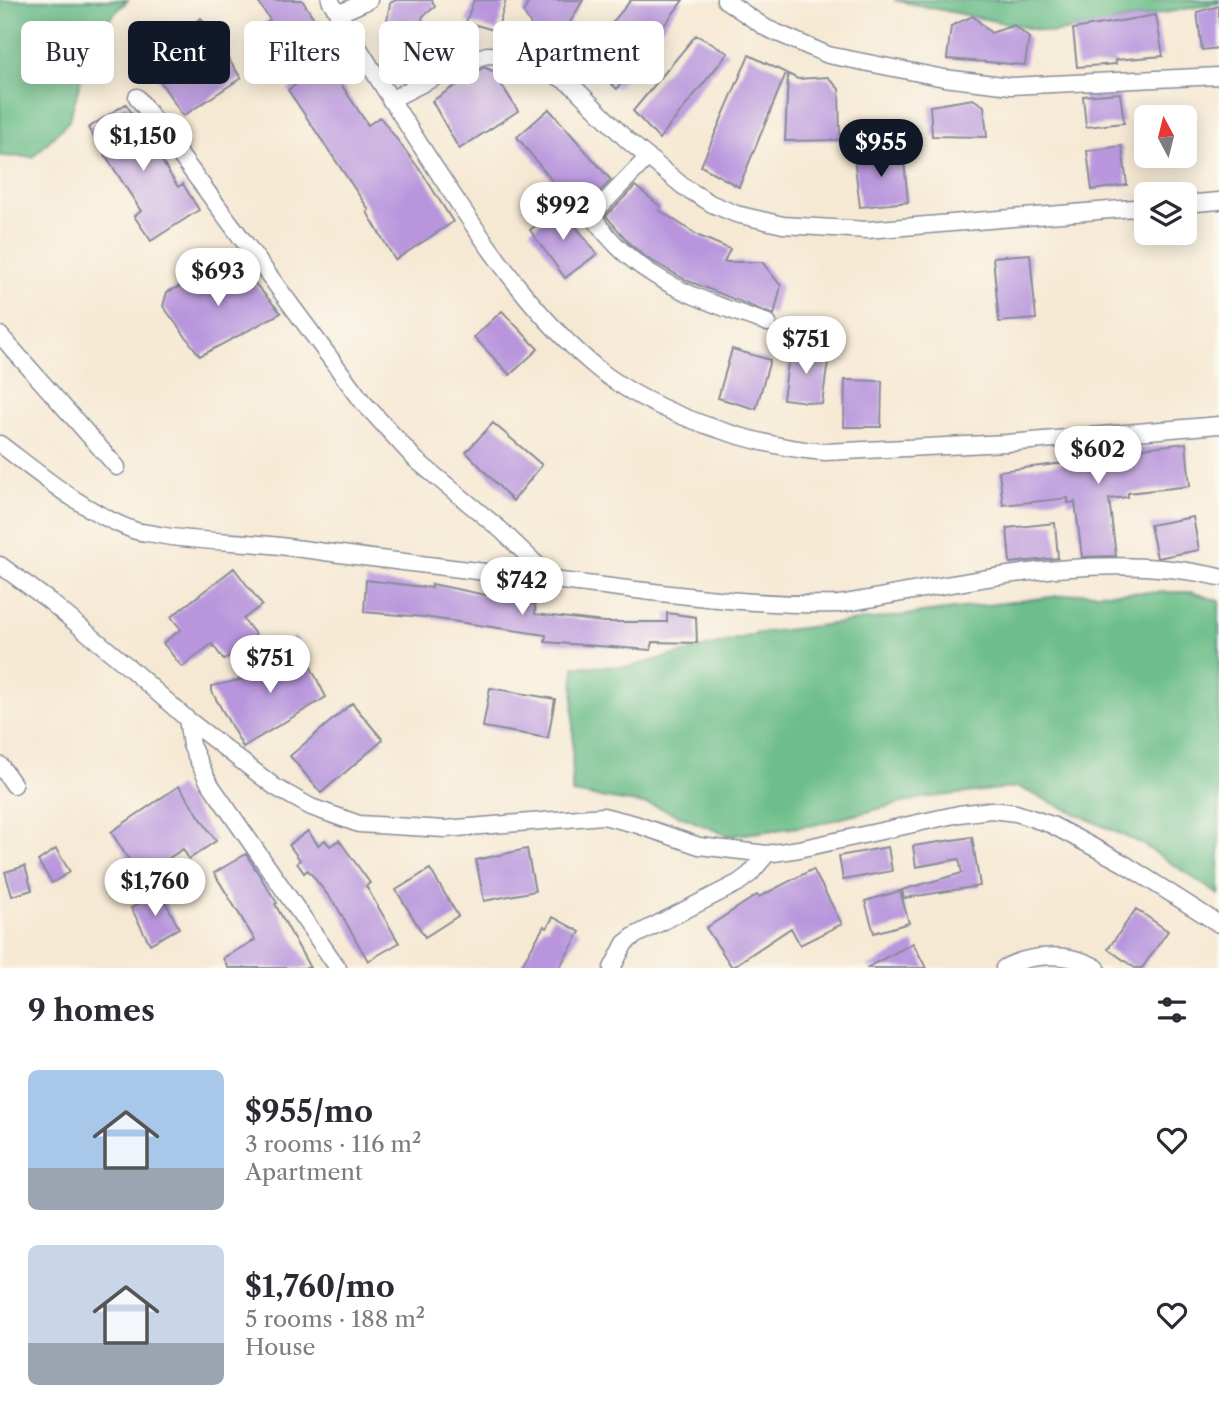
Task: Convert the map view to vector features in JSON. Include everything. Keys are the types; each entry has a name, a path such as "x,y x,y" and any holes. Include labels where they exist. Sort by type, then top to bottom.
{"street":[{"path":"369,0 334,7 390,100 471,223 522,293 566,340 600,370 650,401 687,418 770,444 825,452 1007,443 1219,425"},
{"path":"725,0 766,28 828,55 944,78 1011,86 1219,76"},
{"path":"390,100 477,58 487,55 525,56 573,86 627,140 684,187 712,204 736,214 783,225 867,230 1134,208"},
{"path":"137,97 367,408 416,460 501,530 553,580"},
{"path":"648,157 594,212 595,221 633,262 670,284 732,311 768,323"},
{"path":"1197,203 1219,201"},
{"path":"0,335 117,467"},
{"path":"0,444 70,497 135,531 182,539 277,546 718,599 839,604 1016,574 1115,566 1161,567 1219,576"},
{"path":"0,565 59,609 187,719 275,787 311,807 359,824 445,829 603,817 635,824 699,846 767,853 799,849 959,814 991,810 1016,813 1052,825 1123,863 1219,924"},
{"path":"187,719 191,745 208,781 338,968"},
{"path":"0,765 14,785"},
{"path":"612,968 625,943 634,936 738,883 750,874 767,853"},
{"path":"1004,968 1015,962 1057,956 1078,960 1097,968"}],"green space":[{"path":"0,0 128,0 107,21 21,21 21,84 80,84 69,121 33,157 0,156"},
{"path":"894,0 1219,0 1219,3 1053,33"},
{"path":"1191,592 1219,601 1219,895 1142,844 1018,787 922,798 814,825 729,836 656,806 572,793 574,666 629,667 760,633 1083,593"}],"building":[{"path":"257,0 302,0 316,21 268,21"},
{"path":"396,0 432,0 435,7 423,16 422,21 387,21 390,3"},
{"path":"474,0 506,0 500,21 493,21 493,30 479,26 479,21 466,21"},
{"path":"530,0 583,0 571,21 529,21 523,12"},
{"path":"631,0 683,0 664,26 664,21 614,21"},
{"path":"1219,6 1219,48 1202,50 1197,12"},
{"path":"1156,15 1163,56 1115,60 1116,64 1077,67 1073,29"},
{"path":"973,16 991,33 1014,25 1029,38 1025,65 947,59 951,26"},
{"path":"696,35 728,53 659,139 633,111 655,84 664,84 664,74"},
{"path":"749,55 786,73 739,187 701,166"},
{"path":"230,62 241,78 183,116 162,84 230,84"},
{"path":"484,67 493,71 493,84 501,84 518,111 459,149 432,101 458,84 479,84 479,70"},
{"path":"788,74 798,79 828,77 839,89 840,140 785,141"},
{"path":"297,84 341,84 368,125 380,117 423,174 453,222 395,260 367,212 369,210 288,90"},
{"path":"1120,93 1124,123 1086,127 1083,96"},
{"path":"973,99 984,106 987,137 932,136 930,106"},
{"path":"126,104 178,187 183,184 199,210 151,241 134,216 141,211 88,128"},
{"path":"549,109 611,180 585,210 558,188 517,137"},
{"path":"1122,146 1127,185 1092,190 1087,151"},
{"path":"903,150 908,202 860,207 854,158"},
{"path":"635,186 661,207 659,210 699,236 730,249 724,262 762,262 781,286 774,315 686,280 647,258 630,244 606,216"},
{"path":"561,207 597,254 565,278 530,230"},
{"path":"1030,254 1036,319 999,322 993,257"},
{"path":"236,262 281,313 200,356 163,306 167,292"},
{"path":"502,311 538,349 510,375 474,337"},
{"path":"732,349 770,360 756,409 718,398"},
{"path":"790,349 829,354 822,404 783,399"},
{"path":"845,380 882,381 881,427 844,427"},
{"path":"493,423 542,465 513,501 466,452"},
{"path":"1186,443 1190,486 1128,493 1128,497 1109,499 1116,556 1082,557 1075,502 1068,503 1068,498 1003,505 999,471 1064,463 1064,457"},
{"path":"1193,517 1199,550 1157,558 1150,525"},
{"path":"1055,523 1058,558 1010,563 1007,528"},
{"path":"234,568 262,605 243,619 256,635 224,660 212,644 182,667 163,643 181,629 171,617"},
{"path":"366,580 432,588 432,584 535,605 535,614 604,622 667,622 667,613 696,617 697,643 653,642 651,650 545,642 546,635 424,617 364,612"},
{"path":"295,636 326,697 243,747 212,692 212,686 253,677 275,667 280,648"},
{"path":"490,688 555,699 548,738 483,727"},
{"path":"352,703 383,740 321,793 290,756"},
{"path":"179,786 216,841 189,859 183,849 140,877 111,832"},
{"path":"308,831 318,845 325,840 330,846 339,840 370,883 366,886 399,943 368,961 337,907 308,870 304,873 297,863 300,860 289,845"},
{"path":"972,837 980,886 904,898 902,890 962,873 959,859 916,867 913,846"},
{"path":"888,847 892,871 843,880 839,856"},
{"path":"56,849 70,872 52,883 38,861"},
{"path":"527,849 535,891 484,901 476,860"},
{"path":"246,854 277,903 275,904 310,968 228,968 223,958 255,940 214,873"},
{"path":"25,866 32,890 12,896 5,872"},
{"path":"430,869 458,916 425,937 396,890"},
{"path":"813,869 842,924 800,945 791,928 732,967 706,928 757,895 759,897"},
{"path":"900,891 909,923 874,933 865,901"},
{"path":"160,892 179,928 150,944 131,908"},
{"path":"1136,909 1168,931 1142,968 1135,968 1108,949"},
{"path":"553,917 580,932 559,968 520,968 544,926 547,928"},
{"path":"913,943 926,968 866,968"}]}
